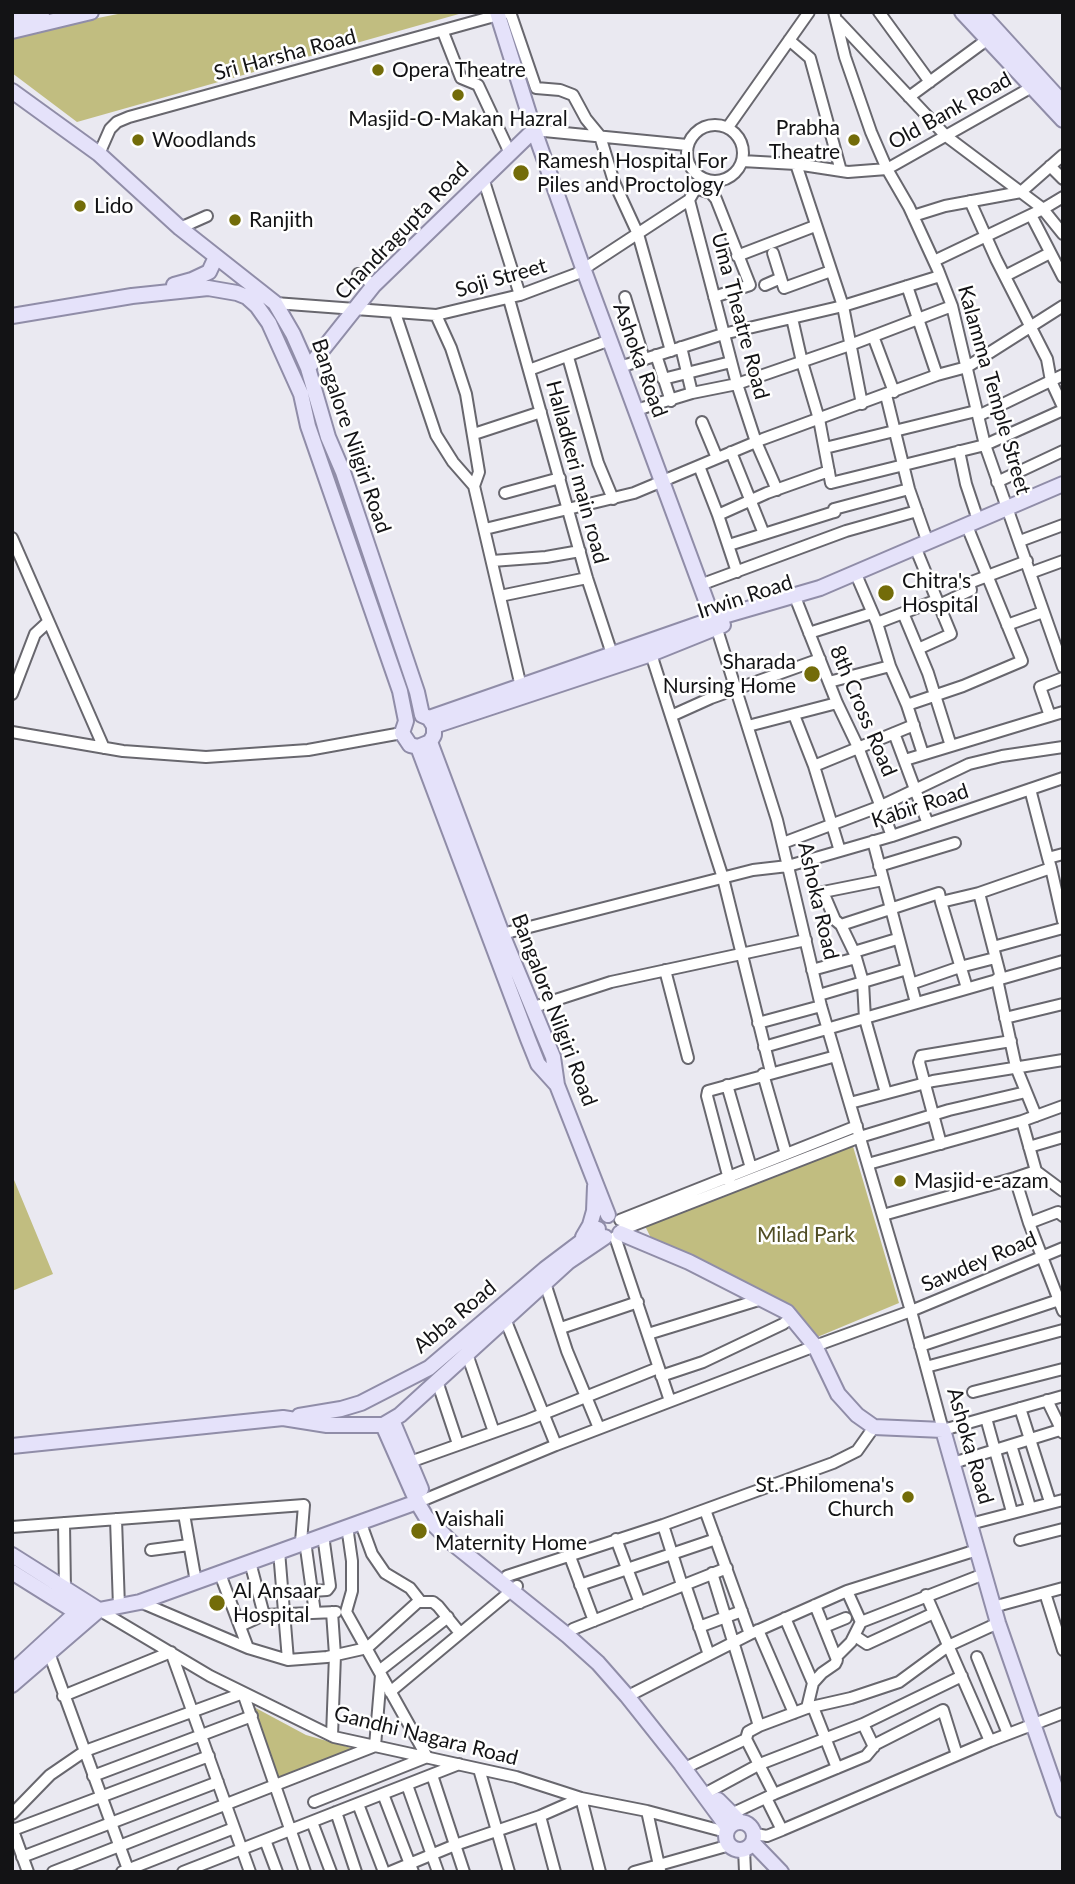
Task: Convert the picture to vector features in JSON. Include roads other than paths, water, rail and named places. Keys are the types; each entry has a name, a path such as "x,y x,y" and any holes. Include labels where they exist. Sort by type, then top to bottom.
{"main road":[{"path":"12,20 52,12"},
{"path":"12,31 91,12"},
{"path":"962,12 1063,120"},
{"path":"980,12 1063,103"},
{"name":"Ashoka Road","path":"504,13 534,130 714,623"},
{"name":"Bangalore Nilgiri Road","path":"12,92 99,154 180,228 275,303 308,368 325,428 343,472 434,735 424,745"},
{"name":"Chandragupta Road","path":"308,368 374,285 534,130"},
{"path":"132,296 192,281 209,272 216,257"},
{"path":"12,316 132,296 208,288 223,289 247,297 257,306 270,323 301,394 308,426 400,691 404,727"},
{"path":"1009,511 1063,484"},
{"name":"Irwin Road","path":"522,691 612,654 820,588 928,543 1063,492"},
{"name":"Irwin Road","path":"428,720 651,654 714,623 797,603 918,554 973,526"},
{"name":"Bangalore Nilgiri Road","path":"404,727 405,740 424,745"},
{"path":"424,745 538,1064 557,1085"},
{"name":"Bangalore Nilgiri Road","path":"424,745 534,1007 553,1057 557,1085 596,1178 612,1229"},
{"path":"572,1248 590,1226 595,1204 596,1178"},
{"path":"387,1422 418,1398 576,1255 612,1229 689,1262 787,1312 814,1346 838,1394 857,1415 874,1427 943,1430"},
{"name":"Abba Road","path":"12,1446 283,1418 351,1406 429,1368 572,1248 612,1229"},
{"path":"418,1398 429,1368"},
{"name":"Abba Road","path":"283,1418 327,1424 387,1422"},
{"path":"387,1422 410,1462 426,1517 451,1542 573,1629 607,1660 691,1765 739,1835 781,1872"},
{"path":"387,1422 421,1500"},
{"name":"Ashoka Road","path":"943,1430 998,1623 1063,1810"},
{"path":"12,1672 88,1611 140,1602 421,1500"},
{"path":"12,1555 65,1590 88,1611"},
{"path":"12,1572 88,1611"},
{"path":"511,1584 598,1663 770,1872"},
{"path":"12,1685 49,1653 88,1611"}],"street":[{"path":"728,127 809,12"},
{"path":"879,12 930,82"},
{"path":"504,13 536,88 559,90 573,95 586,119 600,136 614,183 638,234 692,393"},
{"name":"Sri Harsha Road","path":"99,154 110,129 117,122 129,117 504,13"},
{"path":"836,16 946,136 1043,209 1063,234"},
{"name":"Kalamma Temple Street","path":"836,16 845,57 871,132 887,169 914,216 951,306 985,444 1063,667"},
{"path":"443,32 461,78 478,85 509,152"},
{"path":"909,97 988,39"},
{"path":"789,40 810,58 841,171"},
{"name":"Old Bank Road","path":"887,169 1032,87"},
{"path":"700,184 722,181 738,170 744,153 739,138 728,127 703,127 690,138 686,155 688,165 700,184 716,199 750,285 714,298"},
{"path":"534,130 687,145"},
{"path":"914,216 970,201 1021,192 1063,155"},
{"path":"742,161 796,164 841,171 887,169"},
{"path":"796,164 843,306 862,404"},
{"path":"1050,166 1063,179"},
{"name":"Halladkeri main road","path":"483,178 514,297 529,370 587,578 612,654"},
{"name":"Soji Street","path":"275,303 436,314 514,297 569,278 689,200 700,184"},
{"path":"934,261 1063,197"},
{"name":"Uma Theatre Road","path":"689,200 737,384 756,442 777,490"},
{"path":"792,318 819,419 831,483 985,444 1063,409 1051,381 1047,359 970,201"},
{"path":"1031,215 1063,277"},
{"path":"180,228 207,216"},
{"path":"737,256 815,226"},
{"path":"773,253 784,288 831,271"},
{"path":"1005,276 1050,253"},
{"path":"358,274 374,285"},
{"path":"620,367 723,334 843,306 940,276"},
{"path":"765,285 781,278"},
{"path":"907,286 937,375"},
{"path":"625,297 671,401"},
{"path":"636,410 692,393 737,384 951,306"},
{"path":"485,529 613,499 662,484 756,442 937,375 967,367 1063,306"},
{"path":"395,313 436,435 453,462 474,486 522,691"},
{"path":"436,314 451,348 466,394 479,472 474,486"},
{"path":"873,336 890,393 902,465 928,543"},
{"path":"529,370 610,340"},
{"path":"568,357 598,463 613,499"},
{"path":"663,379 731,362"},
{"path":"825,448 977,413 1063,375"},
{"path":"474,434 541,412"},
{"path":"702,422 717,458"},
{"path":"907,705 1022,661 987,576 973,526 959,451"},
{"path":"731,452 764,534"},
{"path":"997,482 1063,452"},
{"path":"699,466 737,572"},
{"path":"718,515 750,500 829,471"},
{"path":"505,493 560,478"},
{"path":"729,545 835,512 834,509 909,489"},
{"path":"700,585 846,531 917,511"},
{"path":"1020,541 1063,525"},
{"path":"12,538 104,748"},
{"path":"492,561 546,557 580,551"},
{"path":"918,554 951,634 918,649"},
{"path":"809,633 938,603 971,590 969,583 1027,561"},
{"path":"1030,573 1063,561"},
{"path":"500,596 587,578"},
{"path":"858,579 875,618 923,754"},
{"name":"8th Cross Road","path":"797,603 837,703 859,747 891,836"},
{"path":"1007,625 1043,612"},
{"path":"903,613 951,746"},
{"path":"12,694 35,634 48,622"},
{"name":"Ashoka Road","path":"714,623 783,843 820,1001 943,1430"},
{"path":"1051,634 1063,629"},
{"path":"651,654 723,878 764,1047 767,1073 786,1154"},
{"path":"671,716 820,659"},
{"path":"829,682 890,666"},
{"path":"1050,716 1040,687 1063,678"},
{"path":"748,726 837,703"},
{"path":"905,760 1063,712"},
{"path":"794,715 814,766 840,851"},
{"path":"814,766 914,725"},
{"path":"12,732 104,748 206,757 308,750 404,727"},
{"path":"894,733 928,824"},
{"path":"783,843 917,791 969,764 1063,747"},
{"name":"Kabir Road","path":"502,934 753,870 788,866 891,836 1063,778"},
{"path":"1030,789 1063,921"},
{"path":"873,841 916,1003"},
{"path":"879,866 955,844"},
{"path":"941,902 979,892 1049,863 1063,854"},
{"path":"883,880 823,892 855,955 863,982 865,1019 886,1093"},
{"path":"979,892 1016,1066 1036,1116"},
{"path":"841,925 939,893 967,988"},
{"path":"911,984 1063,928"},
{"path":"813,970 897,939"},
{"path":"534,1007 611,982 806,940"},
{"path":"764,1047 1063,961"},
{"path":"758,1023 863,982 907,969"},
{"path":"665,970 688,1058"},
{"path":"1005,1018 1063,1004"},
{"path":"941,1143 919,1062 923,1055 1011,1041"},
{"path":"730,1182 707,1096 711,1089 836,1056"},
{"path":"850,1102 924,1084 1063,1060"},
{"path":"727,1085 751,1168"},
{"path":"730,1182 751,1168 786,1154 858,1131 1026,1091"},
{"path":"868,1164 1022,1121 1063,1106"},
{"path":"1022,1121 1036,1171 1063,1191"},
{"path":"670,1401 612,1229 858,1131"},
{"path":"1029,1147 1063,1137"},
{"path":"883,1215 1036,1171"},
{"path":"920,1346 1061,1306 1015,1178"},
{"path":"1029,1223 1058,1212 1063,1216"},
{"name":"Sawdey Road","path":"421,1500 599,1428 911,1311 1063,1248"},
{"path":"545,1283 599,1428"},
{"path":"648,1334 762,1299"},
{"path":"561,1328 638,1302"},
{"path":"410,1462 659,1372 703,1362 791,1318"},
{"path":"505,1319 556,1445"},
{"path":"926,1367 1063,1330"},
{"path":"467,1354 494,1432"},
{"path":"973,1392 1063,1369"},
{"path":"437,1381 458,1444"},
{"path":"943,1430 1063,1396"},
{"path":"953,1463 1062,1431 1048,1401"},
{"path":"970,1524 1059,1499 1030,1439 1020,1408"},
{"path":"986,1418 1012,1512"},
{"path":"390,1692 460,1633 511,1584 569,1554 663,1525 833,1463 857,1451 874,1427"},
{"path":"1011,1445 1030,1507"},
{"path":"12,1527 304,1504 303,1541 315,1613"},
{"path":"705,1510 742,1611 793,1713"},
{"path":"184,1514 197,1582"},
{"path":"116,1519 119,1607"},
{"path":"64,1523 65,1590"},
{"path":"354,1524 379,1566 396,1581 410,1588 419,1601"},
{"path":"314,1802 427,1757 346,1612 352,1591 354,1524"},
{"path":"663,1525 709,1655"},
{"path":"1020,1540 1063,1529"},
{"path":"312,1591 327,1590 330,1586 323,1535"},
{"path":"616,1539 640,1603"},
{"path":"580,1585 716,1539"},
{"path":"151,1550 189,1545"},
{"path":"634,1693 754,1632 847,1591 977,1550"},
{"path":"279,1551 288,1660"},
{"path":"569,1554 594,1621"},
{"path":"250,1562 264,1615"},
{"path":"573,1629 727,1568"},
{"path":"712,1573 759,1726"},
{"path":"220,1574 248,1648"},
{"path":"813,1684 835,1664 837,1656 855,1636 861,1622 984,1574"},
{"path":"993,1607 1063,1588"},
{"path":"847,1591 861,1622"},
{"path":"1045,1593 1063,1650"},
{"path":"926,1595 990,1741"},
{"path":"140,1602 248,1648 288,1660 335,1656 367,1648 419,1601 433,1602 460,1633"},
{"path":"815,1605 837,1656"},
{"name":"Gandhi Nagara Road","path":"88,1611 171,1652 243,1693 332,1736 516,1777 581,1798 647,1811 739,1835"},
{"path":"699,1626 742,1611"},
{"path":"887,1611 897,1630"},
{"path":"332,1612 335,1656 332,1736"},
{"path":"240,1626 264,1615 346,1612"},
{"path":"855,1636 867,1644 934,1613"},
{"path":"53,1872 375,1746 380,1673 448,1617"},
{"path":"785,1618 813,1684 810,1708 837,1768"},
{"path":"824,1627 845,1618"},
{"path":"782,1830 760,1764 746,1739 748,1732 793,1713 899,1682 948,1646 998,1623"},
{"path":"63,1696 171,1652 250,1872"},
{"path":"49,1653 126,1871 234,1828"},
{"path":"977,1657 1008,1734"},
{"path":"710,1791 760,1764 863,1724 962,1676"},
{"path":"933,1689 943,1710 957,1755"},
{"path":"12,1814 50,1775 85,1751 243,1693 305,1872"},
{"path":"914,1699 923,1720"},
{"path":"742,1871 739,1835 770,1796 869,1754 874,1747 943,1710"},
{"path":"634,1872 660,1869 739,1835 767,1836 990,1741 1063,1713"},
{"path":"93,1776 252,1716"},
{"path":"863,1724 874,1747"},
{"path":"691,1765 746,1739"},
{"path":"28,1872 13,1829 209,1756"},
{"path":"188,1871 460,1765"},
{"path":"479,1769 509,1872"},
{"path":"432,1775 464,1872"},
{"path":"22,1857 218,1782"},
{"path":"407,1785 438,1872"},
{"path":"383,1794 411,1868"},
{"path":"390,1872 411,1868 432,1854 540,1816 581,1798 600,1872"},
{"path":"359,1804 384,1872"},
{"path":"647,1811 660,1869"},
{"path":"336,1812 356,1872"},
{"path":"540,1816 555,1872"},
{"path":"312,1822 331,1872"},
{"path":"265,1840 277,1872"},
{"path":"216,1859 221,1872"}],"place":[{"name":"Opera Theatre","path":"378,70"},
{"name":"Masjid-O-Makan Hazral","path":"458,95"},
{"name":"Woodlands","path":"138,140"},
{"name":"Prabha Theatre","path":"854,140"},
{"name":"Ramesh Hospital For Piles and Proctology","path":"521,173"},
{"name":"Lido","path":"80,206"},
{"name":"Ranjith","path":"235,220"},
{"name":"Chitra's Hospital","path":"886,593"},
{"name":"Sharada Nursing Home","path":"812,674"},
{"name":"Masjid-e-azam","path":"900,1181"},
{"name":"St. Philomena's Church","path":"908,1497"},
{"name":"Vaishali Maternity Home","path":"419,1531"},
{"name":"Al Ansaar Hospital","path":"217,1603"}],"park label":[{"name":"Milad Park","path":"806,1235"}]}
